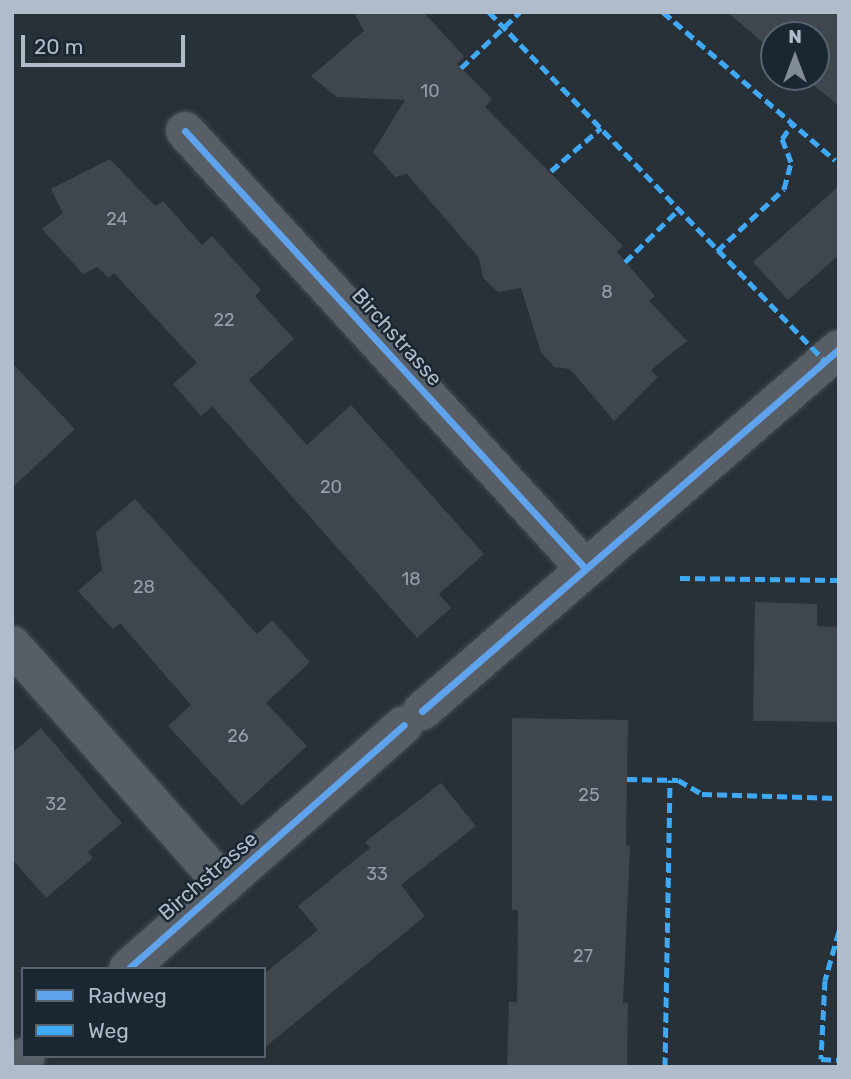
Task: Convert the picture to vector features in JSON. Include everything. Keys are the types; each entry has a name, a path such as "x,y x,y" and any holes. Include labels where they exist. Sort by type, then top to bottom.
{"street":[{"name":"Birchstrasse","path":"185,131 584,567"},
{"name":"Birchstrasse","path":"130,967 584,567 839,349"},
{"name":"Birchstrasse","path":"12,645 224,886"}],"building":[{"path":"354,12 423,12 464,56 457,64 492,99 485,107 623,246 617,252 655,296 649,301 687,341 651,370 658,377 614,421 570,369 554,367 541,352 521,288 498,292 483,278 479,258 407,174 395,177 373,152 405,100 337,97 311,76 364,31"},
{"path":"727,12 839,12 839,106 821,91 830,91 830,21 760,21 760,40"},
{"path":"110,159 155,206 163,201 202,245 212,236 261,290 255,296 294,339 249,380 307,445 351,405 484,554 439,594 451,608 417,638 212,406 201,416 173,384 197,363 114,273 109,278 97,267 83,274 42,229 63,213 51,189"},
{"path":"839,186 839,255 788,300 753,262"},
{"path":"12,363 75,429 12,488"},
{"path":"135,499 257,634 272,620 310,662 266,703 307,746 242,806 168,726 191,705 120,623 113,629 78,591 102,570 96,532"},
{"path":"755,602 817,604 817,626 839,627 839,722 753,721"},
{"path":"512,718 628,720 626,846 630,846 623,1003 628,1003 627,1067 507,1067 509,1002 517,1002 518,910 512,910"},
{"path":"41,728 122,823 88,852 93,858 46,898 12,859 12,753"},
{"path":"441,783 476,826 401,885 425,916 266,1046 266,972 318,930 298,906 370,848 365,842"}],"marked path":[{"path":"489,12 825,361"},
{"path":"461,68 520,12"},
{"path":"663,12 835,160"},
{"path":"717,251 784,189 791,162 782,139 793,123"},
{"path":"551,171 601,128"},
{"path":"625,262 677,211"},
{"path":"680,578 839,580"},
{"path":"627,779 678,780 702,794 839,798"},
{"path":"665,1067 670,780"},
{"path":"839,931 825,980 821,1059 839,1060"}],"cycle path":[{"path":"185,131 584,567"},
{"path":"422,711 839,349"},
{"path":"130,967 404,725"}]}
